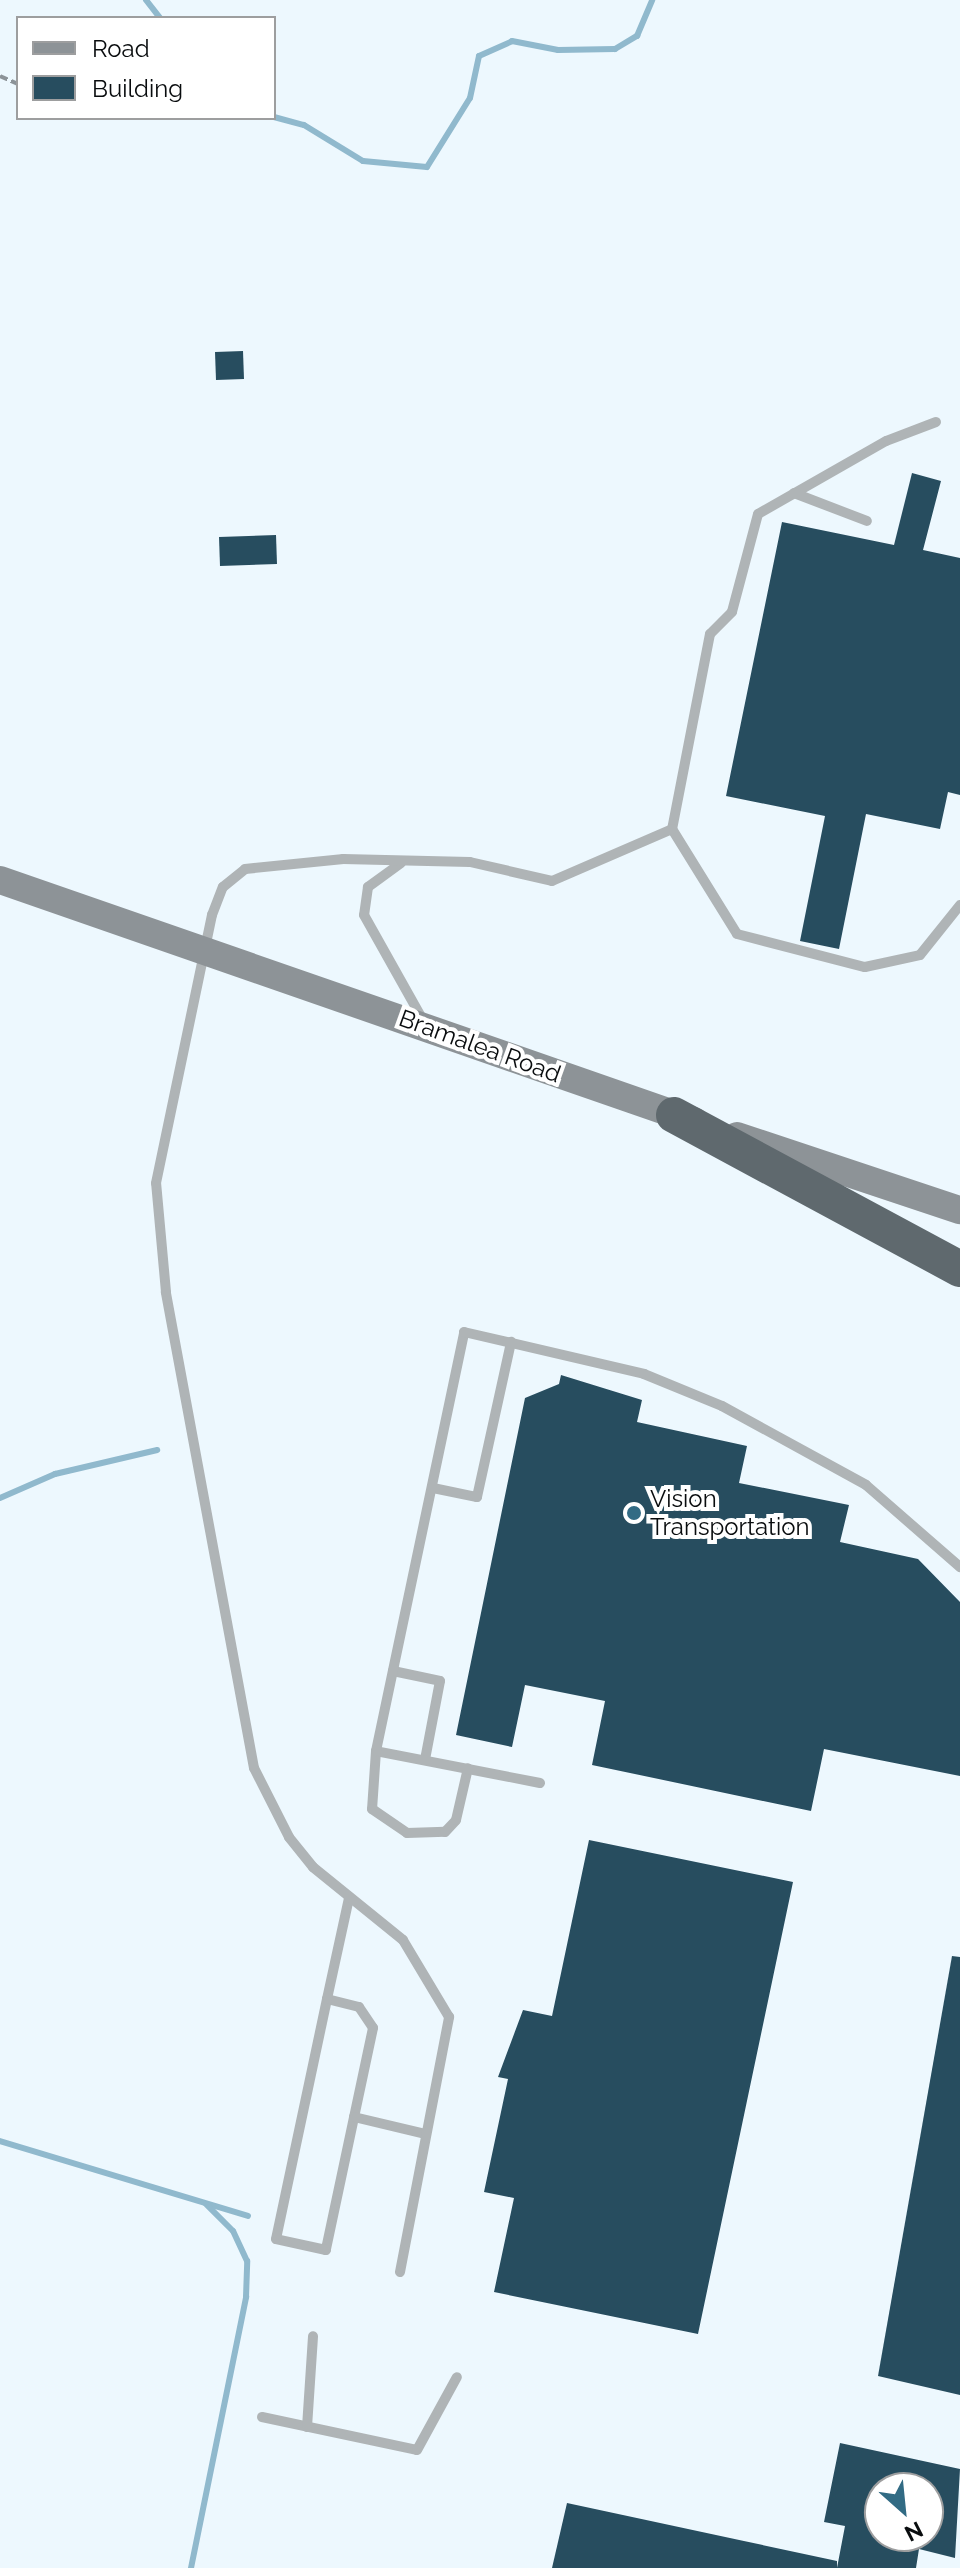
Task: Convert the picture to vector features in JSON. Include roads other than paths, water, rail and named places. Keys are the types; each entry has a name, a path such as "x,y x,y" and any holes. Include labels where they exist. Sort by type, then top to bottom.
{"highway":[{"path":"674,1115 960,1269"}],"main road":[{"name":"Bramalea Road","path":"0,880 425,1025 674,1115 960,1210"}],"lane":[{"path":"936,422 758,514 732,612 710,634 672,829 737,934 865,967 920,955 960,905"},
{"path":"794,493 867,521"},
{"path":"400,2272 449,2017 403,1940 349,1898 289,1837 250,1754 166,1292 156,1183 223,887 245,869 416,860 470,862 552,881 672,829"},
{"path":"416,860 377,875 364,915 425,1025"},
{"path":"468,1768 456,1820 445,1832 407,1833 372,1809 376,1751 464,1332 644,1374 722,1406 866,1485 960,1567"},
{"path":"433,1488 477,1497 511,1342"},
{"path":"393,1671 440,1681 425,1760"},
{"path":"376,1751 540,1783"},
{"path":"327,1999 359,2007 373,2028 326,2250 276,2239 327,1999 349,1898"},
{"path":"354,2117 426,2134"},
{"path":"307,2427 313,2336"},
{"path":"262,2417 417,2450 457,2377"}],"waterway":[{"path":"146,0 158,16"},
{"path":"276,118 304,125 363,161 427,167 470,98 479,56 512,41 558,50 615,49 637,36 652,0"},
{"path":"0,1498 55,1474 157,1450"},
{"path":"0,2141 248,2216"},
{"path":"191,2568 246,2297 247,2261 233,2231 206,2204"}],"place":[{"name":"Vision Transportation","path":"634,1513"}]}
